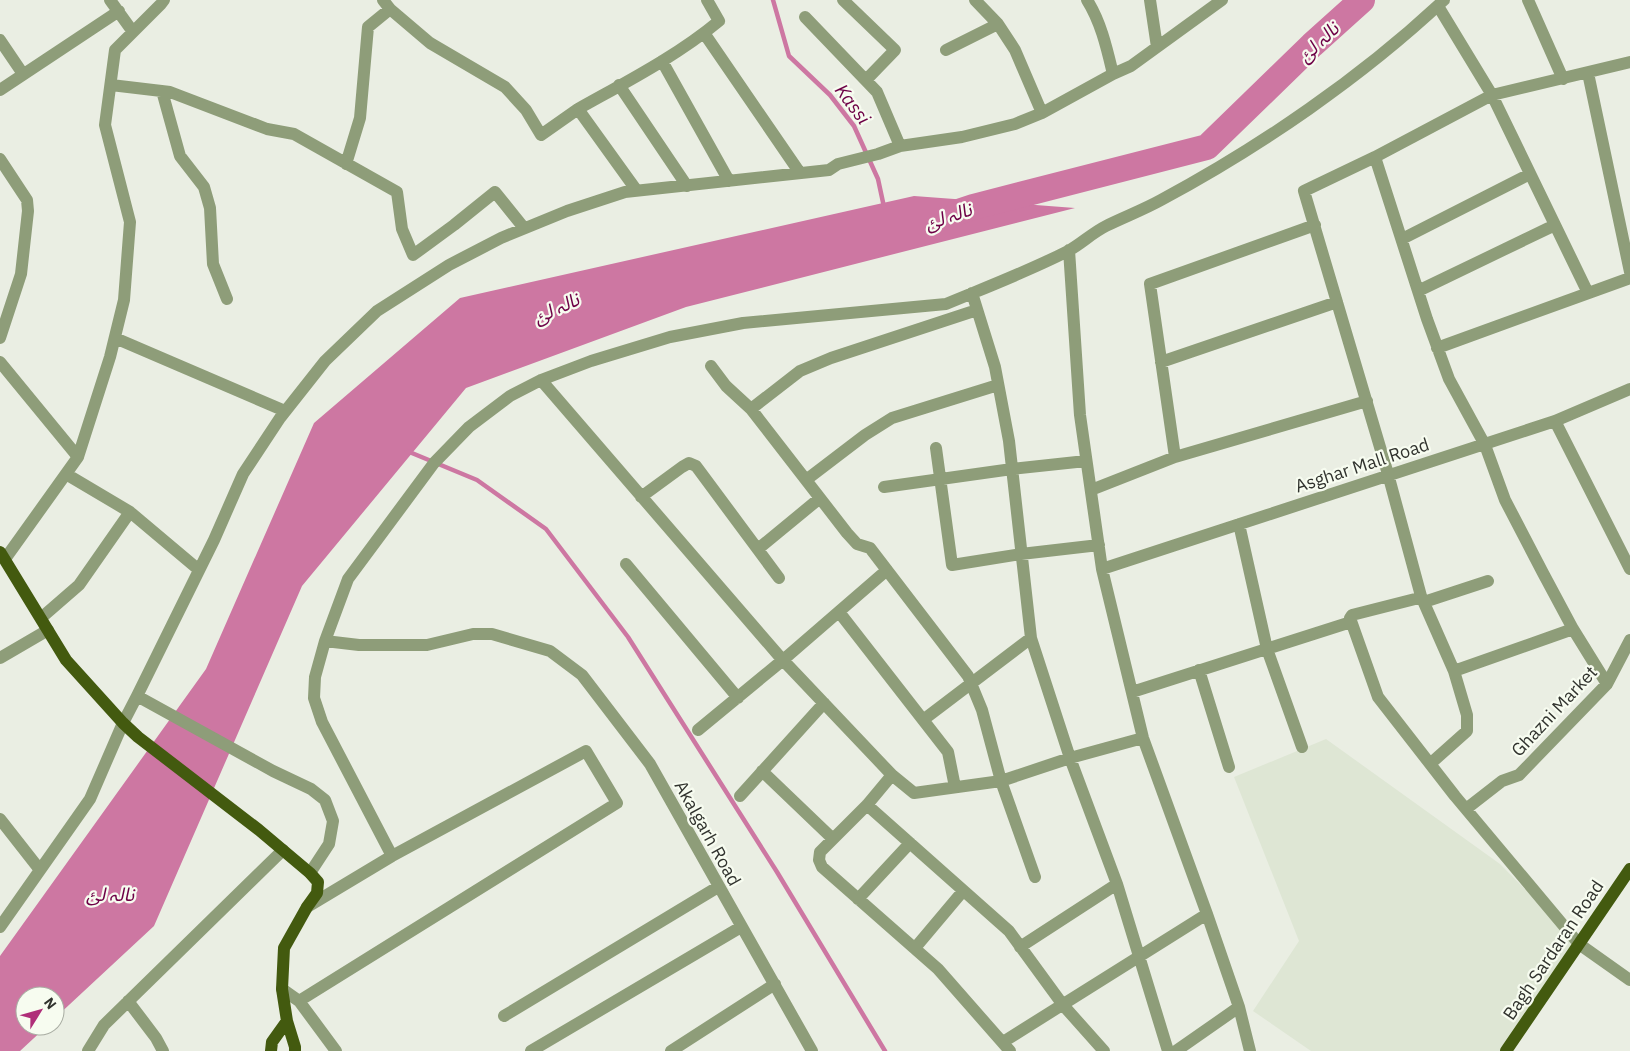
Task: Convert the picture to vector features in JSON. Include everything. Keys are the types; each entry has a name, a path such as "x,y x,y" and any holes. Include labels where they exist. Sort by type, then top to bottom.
{"main road":[{"path":"2,556 66,660 123,723 138,737 259,830 318,882 317,893 284,948 282,989 287,1021 295,1051"},
{"name":"Bagh Sardaran Road","path":"1506,1051 1630,869"},
{"path":"271,1051 272,1042 287,1021"}],"street":[{"path":"110,0 134,32"},
{"path":"346,164 360,118 368,28 386,4 430,44 505,87 526,110 541,135 578,109 662,61 719,21 707,0"},
{"path":"975,0 998,24 1015,50 1042,113"},
{"path":"1087,0 1104,39 1113,74"},
{"path":"1150,0 1158,47"},
{"path":"0,927 90,799 123,723 199,570 242,474 285,411 325,361 377,311 449,265 501,238 567,211 625,192 829,170 838,164 878,154 900,146 962,137 1015,124 1042,113 1131,66 1222,0"},
{"path":"1528,0 1563,79"},
{"path":"2,556 78,457 110,357 124,300 130,222 105,125 115,50 164,1"},
{"path":"846,1 895,50 866,80"},
{"path":"392,856 322,722 314,698 315,677 325,641 348,579 434,463 469,427 510,396 541,380 670,336 743,323 946,304 1069,250 1090,234 1158,202 1254,145 1353,76 1392,46 1441,3 1492,95 1588,293"},
{"path":"0,90 119,11"},
{"path":"805,17 876,92 900,146"},
{"path":"946,50 998,24"},
{"path":"704,33 800,173"},
{"path":"0,40 23,74"},
{"path":"662,61 729,181"},
{"path":"1430,764 1467,731 1467,715 1454,671 1422,599 1388,474 1304,191 1376,157 1492,95 1630,62"},
{"path":"1588,73 1630,272"},
{"path":"111,85 170,92 268,129 294,134 397,192 402,229 413,255 495,192 524,228"},
{"path":"619,86 686,186"},
{"path":"162,91 180,156 204,187 210,208 213,264 227,300"},
{"path":"578,109 637,191"},
{"path":"1376,157 1418,291 1449,380 1486,445 1505,500 1573,629 1607,684"},
{"path":"0,158 27,200 28,210 20,274 0,338"},
{"path":"1402,239 1530,174"},
{"path":"1418,291 1554,224"},
{"path":"1174,457 1150,284 1315,225"},
{"path":"1069,250 1080,415 1102,569 1143,738 1239,1007 1250,1051"},
{"path":"1438,348 1630,278"},
{"path":"972,293 995,366 1009,441 1031,638 1070,758 1117,884 1168,1051"},
{"path":"1161,362 1337,302"},
{"path":"751,409 800,371 831,358 977,310"},
{"path":"115,338 285,411"},
{"path":"0,362 78,457"},
{"path":"710,366 726,386 751,409 852,539 857,544 870,548 968,676 982,710 1001,781 1035,877"},
{"path":"541,380 783,660 892,775 914,793 1001,781 1070,758 1143,738"},
{"path":"806,480 865,435 892,418 998,385"},
{"name":"Asghar Mall Road","path":"1102,569 1388,474 1486,445 1629,392"},
{"path":"1091,490 1174,457 1366,401"},
{"path":"1554,421 1630,569"},
{"path":"936,448 952,565 1021,554 1099,545"},
{"path":"884,487 1012,469 1086,461"},
{"path":"642,497 682,466 689,464 696,466 780,578"},
{"path":"66,474 130,512 199,570"},
{"path":"758,549 820,498"},
{"path":"41,618 79,585 130,512"},
{"path":"1239,524 1267,649 1302,747"},
{"path":"626,564 738,698"},
{"path":"698,730 887,570"},
{"path":"1488,581 1352,615 1350,618 1351,622 1378,697 1430,764 1579,944 1630,980"},
{"path":"839,612 948,752 955,787"},
{"path":"1132,692 1351,622"},
{"path":"1454,671 1573,629"},
{"path":"0,658 48,630"},
{"name":"Akalgarh Road","path":"325,641 359,645 426,645 474,634 492,634 550,651 582,675 650,764 812,1051"},
{"path":"924,720 1031,638"},
{"name":"Ghazni Market","path":"1466,809 1502,781 1519,775 1607,684 1630,640"},
{"path":"1199,670 1229,767"},
{"path":"137,696 168,715 272,771 311,789 324,800 333,821 329,844 310,873"},
{"path":"740,796 824,703"},
{"path":"298,1001 617,802 586,751 392,856 307,907"},
{"path":"762,771 833,839"},
{"path":"892,775 867,805 820,852 819,860 822,867 938,969 1006,1047 1063,1005 1207,914"},
{"path":"867,805 1008,931 1063,1005 1104,1051"},
{"path":"0,819 40,870"},
{"path":"858,899 910,843"},
{"path":"88,1051 104,1025 283,850"},
{"path":"1020,946 1117,884"},
{"path":"504,1016 718,887"},
{"path":"915,948 964,891"},
{"path":"531,1051 741,927"},
{"path":"671,1051 775,984"},
{"path":"282,989 298,1001 336,1051"},
{"path":"128,1001 156,1038 163,1051"},
{"path":"1176,1051 1239,1007"}],"shaded area":[{"path":"1326,739 1500,864 1579,944 1505,1051 1311,1051 1253,1011 1299,941 1234,777"}],"water":[{"name":"نالہ لئ","path":"914,196 1075,208 686,307 466,388 302,586 154,926 65,1009 65,986 15,986 15,1036 36,1036 20,1051 0,1051 0,956 206,669 314,423 460,298"}],"waterway":[{"name":"Kassi","path":"773,0 789,56 830,95 854,126 878,179 884,207"},
{"name":"نالہ لئ","path":"958,212 1207,147 1312,45 1362,0"},
{"path":"407,451 477,480 546,529 628,637 777,872 885,1051"}]}
